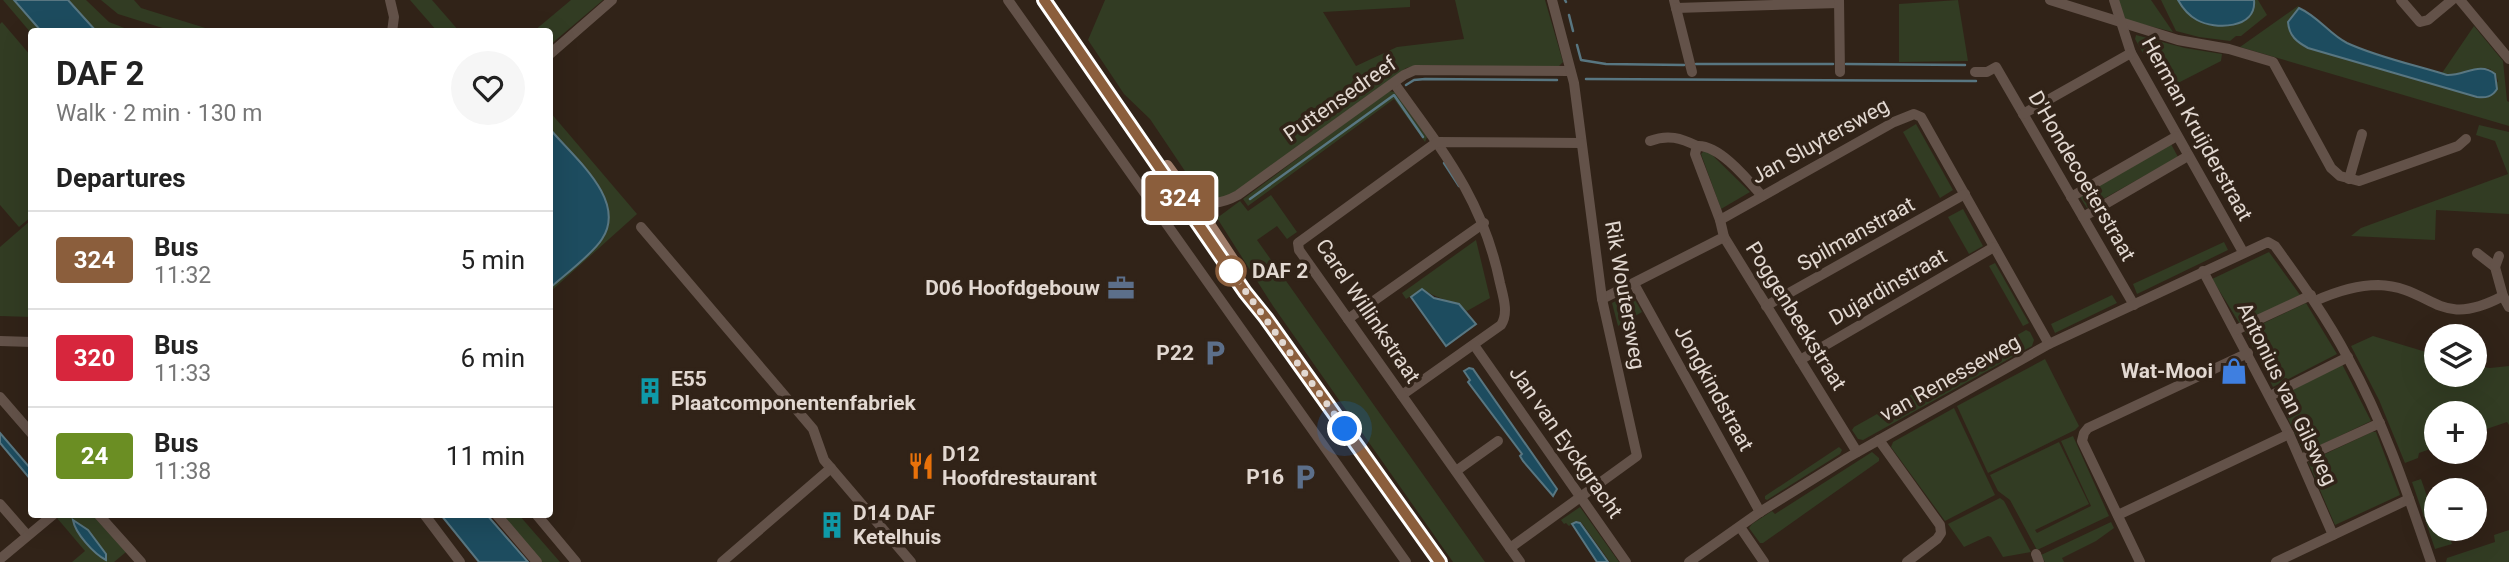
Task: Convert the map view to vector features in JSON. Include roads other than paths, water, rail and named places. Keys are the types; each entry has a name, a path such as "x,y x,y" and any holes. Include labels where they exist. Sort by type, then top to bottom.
{"main road":[{"path":"1044,0 1230,271 1440,562"},
{"path":"1140,137 1190,196 1251,288 1266,318"}],"street":[{"path":"390,0 394,17 393,28"},
{"path":"553,51 612,0"},
{"path":"1008,0 1406,562"},
{"name":"Rik Woutersweg","path":"1552,0 1570,71 1602,299 1637,456 1582,496"},
{"path":"2050,0 2185,42 2229,49 2273,62 2331,168 2340,176 2359,181 2374,177 2458,146 2466,139"},
{"name":"Herman Kruijderstraat","path":"2115,0 2131,53 2243,252"},
{"path":"2401,0 2420,22 2428,20 2452,0"},
{"path":"2460,0 2509,59"},
{"path":"1692,72 1675,4 1839,2 1840,72"},
{"path":"2023,114 2131,53"},
{"name":"D'Hondecoeterstraat","path":"1975,72 1987,72 1996,67 2134,305"},
{"name":"Puttensedreef","path":"1190,196 1216,204 1238,195 1409,72 1421,69 1570,71"},
{"path":"1394,83 1461,177 1484,223 1498,272 1505,312 1501,325 1402,395"},
{"name":"Jan Sluytersweg","path":"1720,220 1914,114 1921,117 2049,344"},
{"path":"2349,179 2362,134"},
{"path":"1650,141 1666,136 1717,150 1762,196"},
{"path":"2071,197 2177,136"},
{"path":"1437,142 1581,144"},
{"name":"Carel Willinkstraat","path":"1437,142 1298,243 1299,250 1520,562"},
{"path":"1602,299 1724,237 1695,155 1697,146"},
{"path":"2083,217 2188,156"},
{"name":"Spilmanstraat","path":"1766,306 1965,194"},
{"path":"1348,319 1484,223"},
{"path":"641,228 813,429 824,460 911,562"},
{"name":"Poggenbeekstraat","path":"1724,237 1857,452"},
{"name":"van Renesseweg","path":"1689,562 1760,512 1857,452 2049,344 2243,252 2268,242 2275,246 2313,298"},
{"name":"Dujardinstraat","path":"1800,360 1994,247"},
{"path":"2477,253 2497,261 2502,296 2509,307"},
{"name":"Antonius van Gilsweg","path":"2203,271 2289,434 2333,535"},
{"name":"Jongkindstraat","path":"1634,284 1760,512"},
{"path":"2236,330 2313,298 2352,287 2380,285 2412,293 2451,310 2483,307 2502,296"},
{"path":"2313,298 2348,357 2380,423 2431,562"},
{"path":"0,341 28,342"},
{"name":"Jan van Eyckgracht","path":"1474,345 1626,562"},
{"path":"2140,562 2082,441 2084,433 2088,428 2248,353"},
{"path":"2270,396 2348,357"},
{"path":"0,397 28,429"},
{"path":"2301,459 2380,423"},
{"path":"2118,515 2289,434"},
{"path":"1879,440 1940,525 1941,533 1937,539 1907,562"},
{"path":"1456,471 1498,441"},
{"path":"722,562 831,468"},
{"path":"1510,548 1582,496"},
{"path":"2276,562 2409,499"},
{"path":"0,504 27,535"},
{"path":"0,559 49,518"},
{"path":"102,518 141,562"},
{"path":"427,518 460,562"},
{"path":"499,518 537,562"},
{"path":"539,518 576,562"},
{"path":"1740,527 1764,562"}],"water":[{"path":"14,0 68,0 93,28 38,28"},
{"path":"2178,0 2254,0 2249,17 2242,22 2224,26 2197,20 2186,12"},
{"path":"2299,8 2347,43 2383,57 2447,75 2478,69 2489,70 2495,74 2497,89 2488,96 2477,97 2308,48 2294,38 2289,27 2288,22"},
{"path":"553,132 594,180 608,209 608,224 602,239 553,285"},
{"path":"1422,289 1434,298 1459,304 1476,324 1446,346 1411,297"},
{"path":"1473,369 1557,489 1553,496 1523,461 1520,456 1522,454 1468,382 1470,380 1464,371"},
{"path":"0,433 28,466 28,476 0,443"},
{"path":"443,518 490,518 528,562 479,562"},
{"path":"73,520 88,530 106,554 106,560 86,543"},
{"path":"1580,523 1608,562 1597,562 1572,524"}],"waterway":[{"path":"1569,15 1573,31"},
{"path":"1577,45 1581,60 1606,64 1684,65"},
{"path":"1696,64 1833,64"},
{"path":"1846,64 1965,65"},
{"path":"1406,85 1414,80 1425,79 1557,80"},
{"path":"1586,79 1976,81"},
{"path":"1250,199 1394,95 1423,137"},
{"path":"1444,163 1459,186"}],"place":[{"name":"DAF 2","path":"1231,271"},
{"name":"D06 Hoofdgebouw","path":"1121,288"},
{"name":"P22","path":"1215,353"},
{"name":"Wat-Mooi","path":"2234,371"},
{"name":"E55 Plaatcomponentenfabriek","path":"650,391"},
{"name":"D12 Hoofdrestaurant","path":"921,466"},
{"name":"P16","path":"1305,477"},
{"name":"D14 DAF Ketelhuis","path":"832,525"}]}
